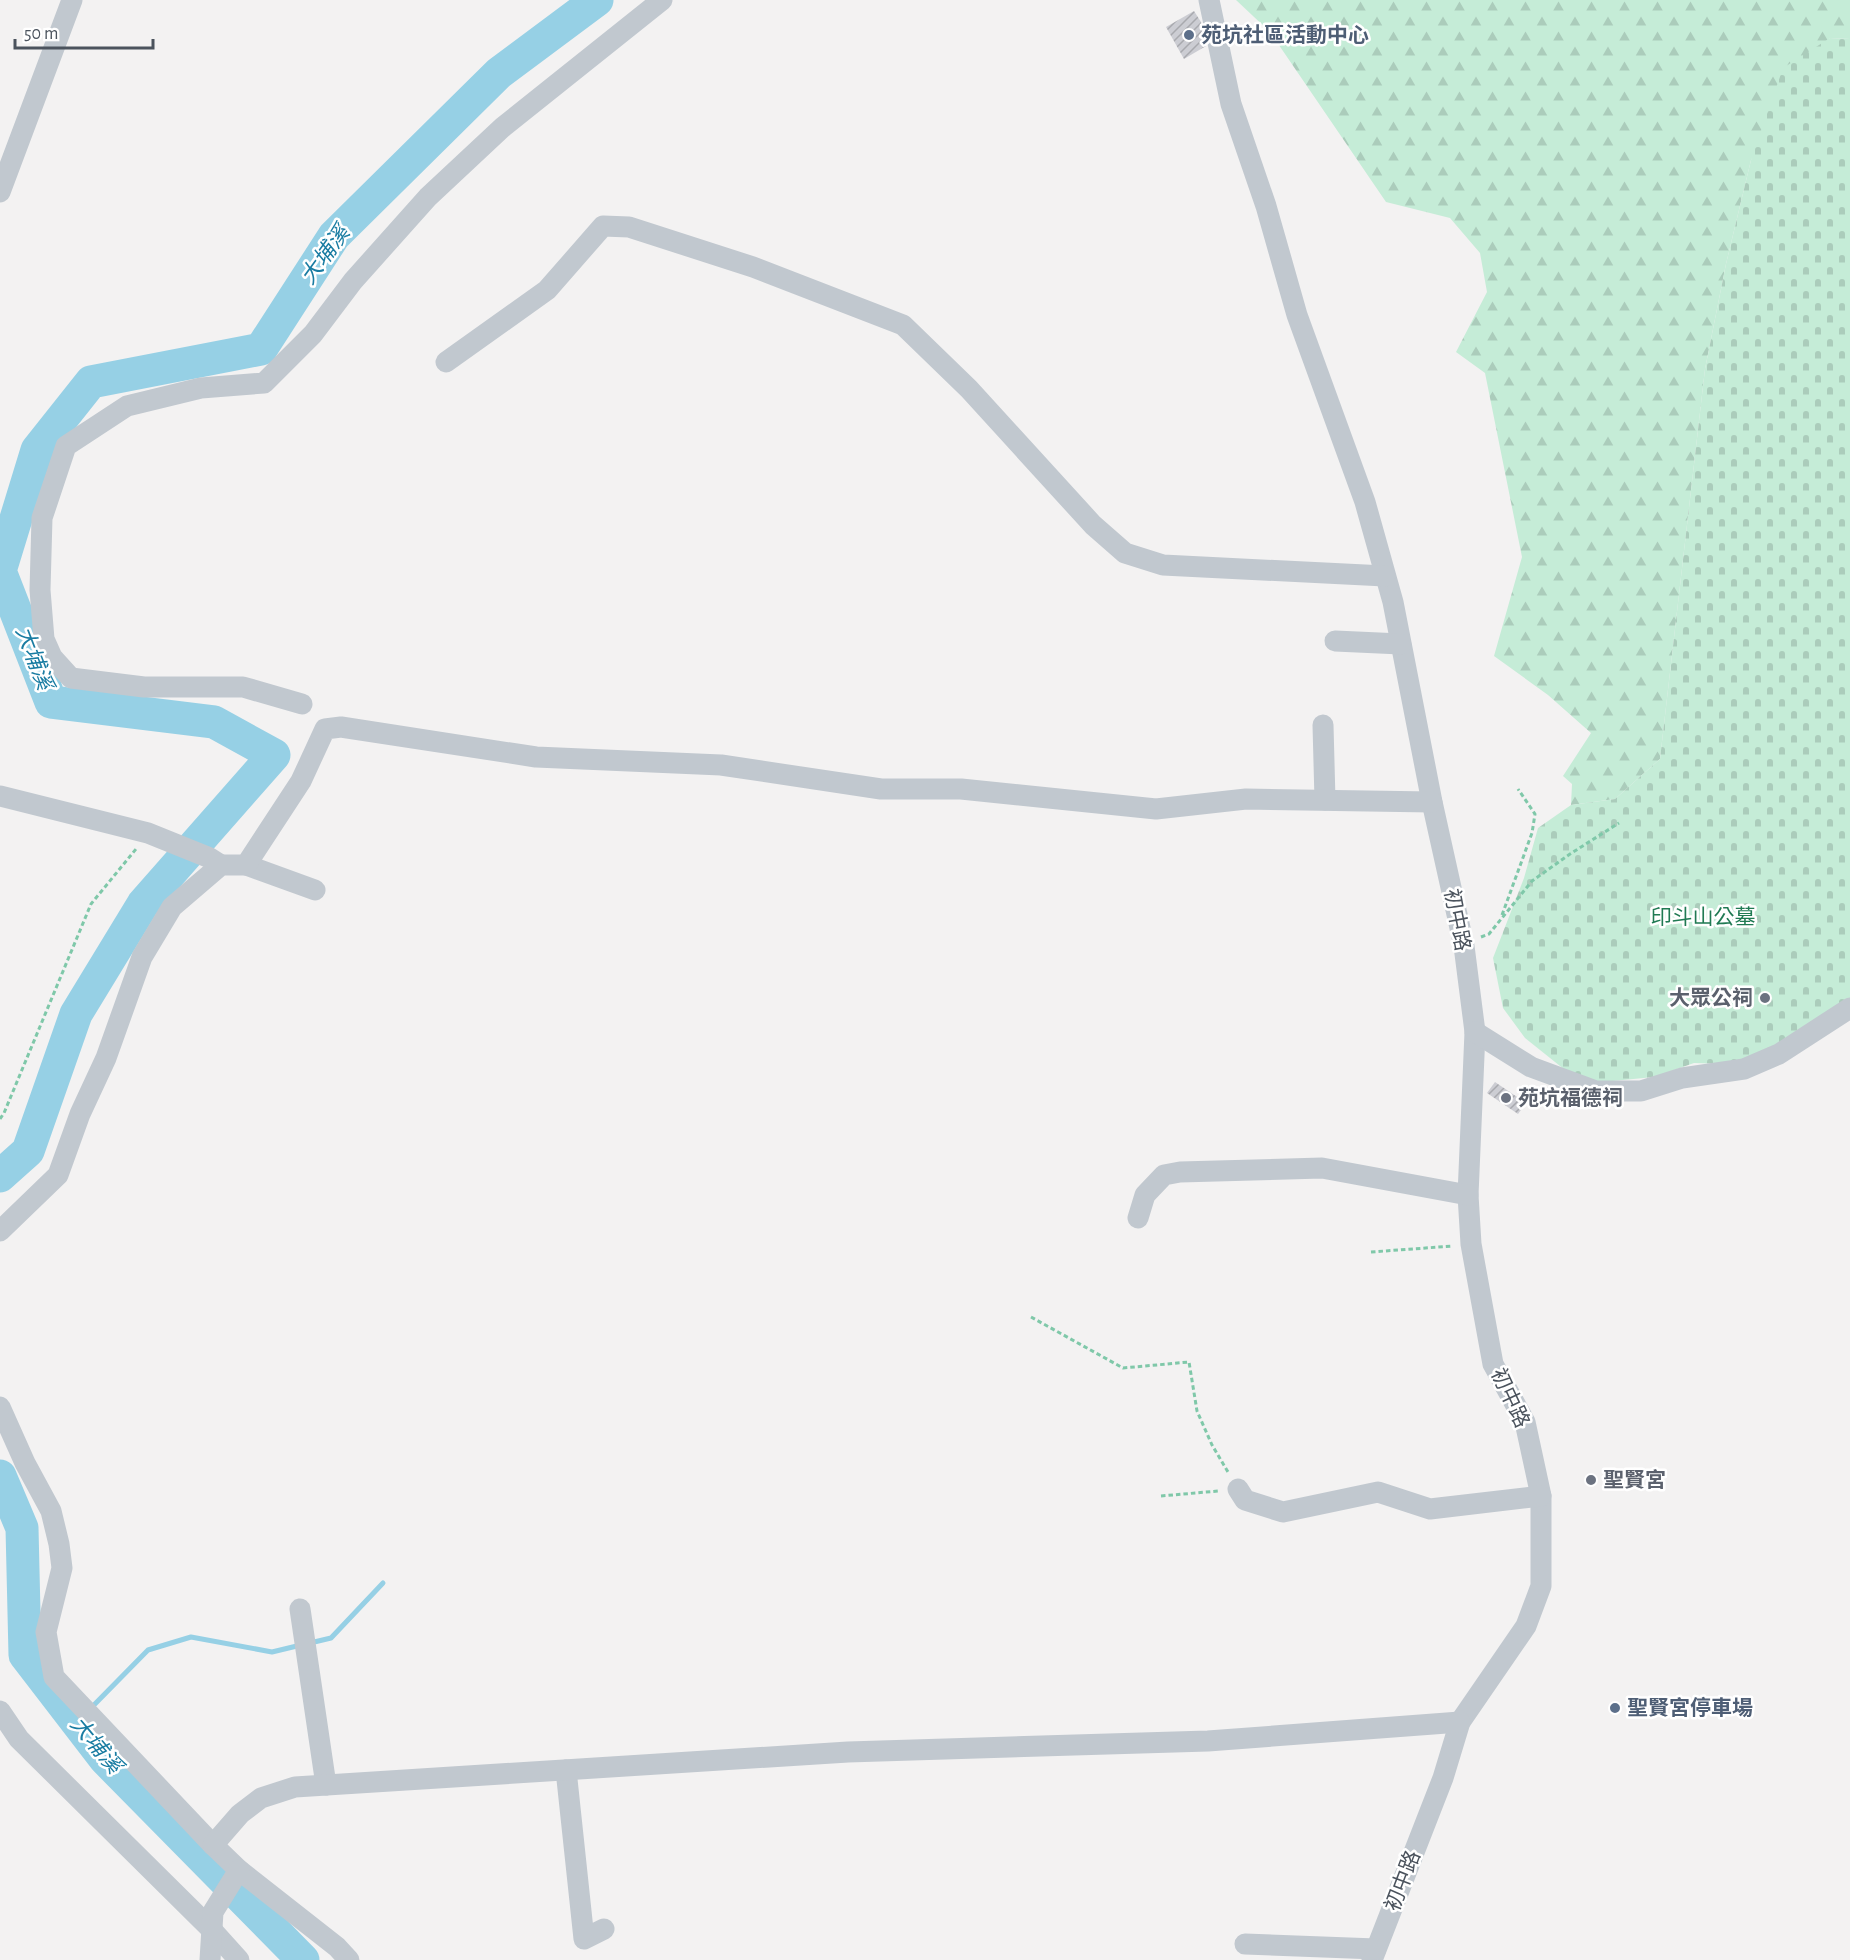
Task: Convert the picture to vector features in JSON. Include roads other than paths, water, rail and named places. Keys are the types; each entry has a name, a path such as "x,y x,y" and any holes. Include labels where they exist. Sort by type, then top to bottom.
{"street":[{"path":"0,192 72,0"},
{"path":"302,704 243,687 144,687 71,678 58,664 52,657 44,639 40,590 42,518 66,446 127,406 201,388 264,383 313,334 353,281 428,197 503,126 662,0"},
{"name":"初中路","path":"1209,0 1231,104 1266,206 1297,315 1365,502 1393,602 1432,802 1464,946 1475,1032 1468,1195 1471,1245 1493,1364 1525,1422 1541,1496 1541,1586 1526,1626 1460,1722 1443,1778 1374,1955"},
{"path":"446,362 547,290 603,226 629,227 753,267 903,325 969,389 1093,525 1125,553 1163,565 1384,576"},
{"path":"1335,641 1401,644"},
{"path":"1323,725 1325,800"},
{"path":"246,865 301,781 325,729 341,727 536,757 721,765 881,789 961,789 1156,809 1246,799 1432,802"},
{"path":"0,796 148,833 216,862 246,865 315,890"},
{"path":"0,1231 58,1175 80,1114 106,1058 142,957 172,907 216,862"},
{"path":"1475,1032 1531,1067 1596,1091 1641,1091 1682,1078 1744,1069 1779,1054 1850,1008"},
{"path":"1138,1218 1145,1195 1164,1175 1180,1172 1322,1168 1468,1195"},
{"path":"0,1407 25,1463 51,1511 59,1544 62,1568 46,1632 54,1677 238,1873 337,1947 349,1960"},
{"path":"1238,1489 1245,1500 1283,1512 1378,1492 1431,1509 1541,1496"},
{"path":"300,1609 326,1785"},
{"path":"0,1711 20,1739 213,1921 239,1960"},
{"path":"213,1845 240,1814 261,1798 295,1787 848,1752 1208,1741 1460,1722"},
{"path":"566,1770 584,1939 604,1929"},
{"path":"210,1960 213,1921 238,1873"},
{"path":"1245,1944 1374,1955"}],"waterway":[{"name":"大埔溪","path":"0,1176 28,1151 76,1014 143,904 274,755 214,722 51,702 0,571 37,450 91,382 261,349 334,236 499,73 597,0"},
{"name":"大埔溪","path":"0,1476 22,1528 25,1655 105,1759 303,1960"},
{"path":"310,1643 331,1638 383,1583"},
{"path":"90,1709 148,1650 191,1637 272,1652 301,1645"}],"place":[{"name":"苑坑社區活動中心","path":"1189,35"},
{"name":"大眾公祠","path":"1765,998"},
{"name":"苑坑福德祠","path":"1506,1098"},
{"name":"聖賢宮","path":"1591,1480"},
{"name":"聖賢宮停車場","path":"1615,1708"}],"park label":[{"name":"印斗山公墓","path":"1703,917"}]}
